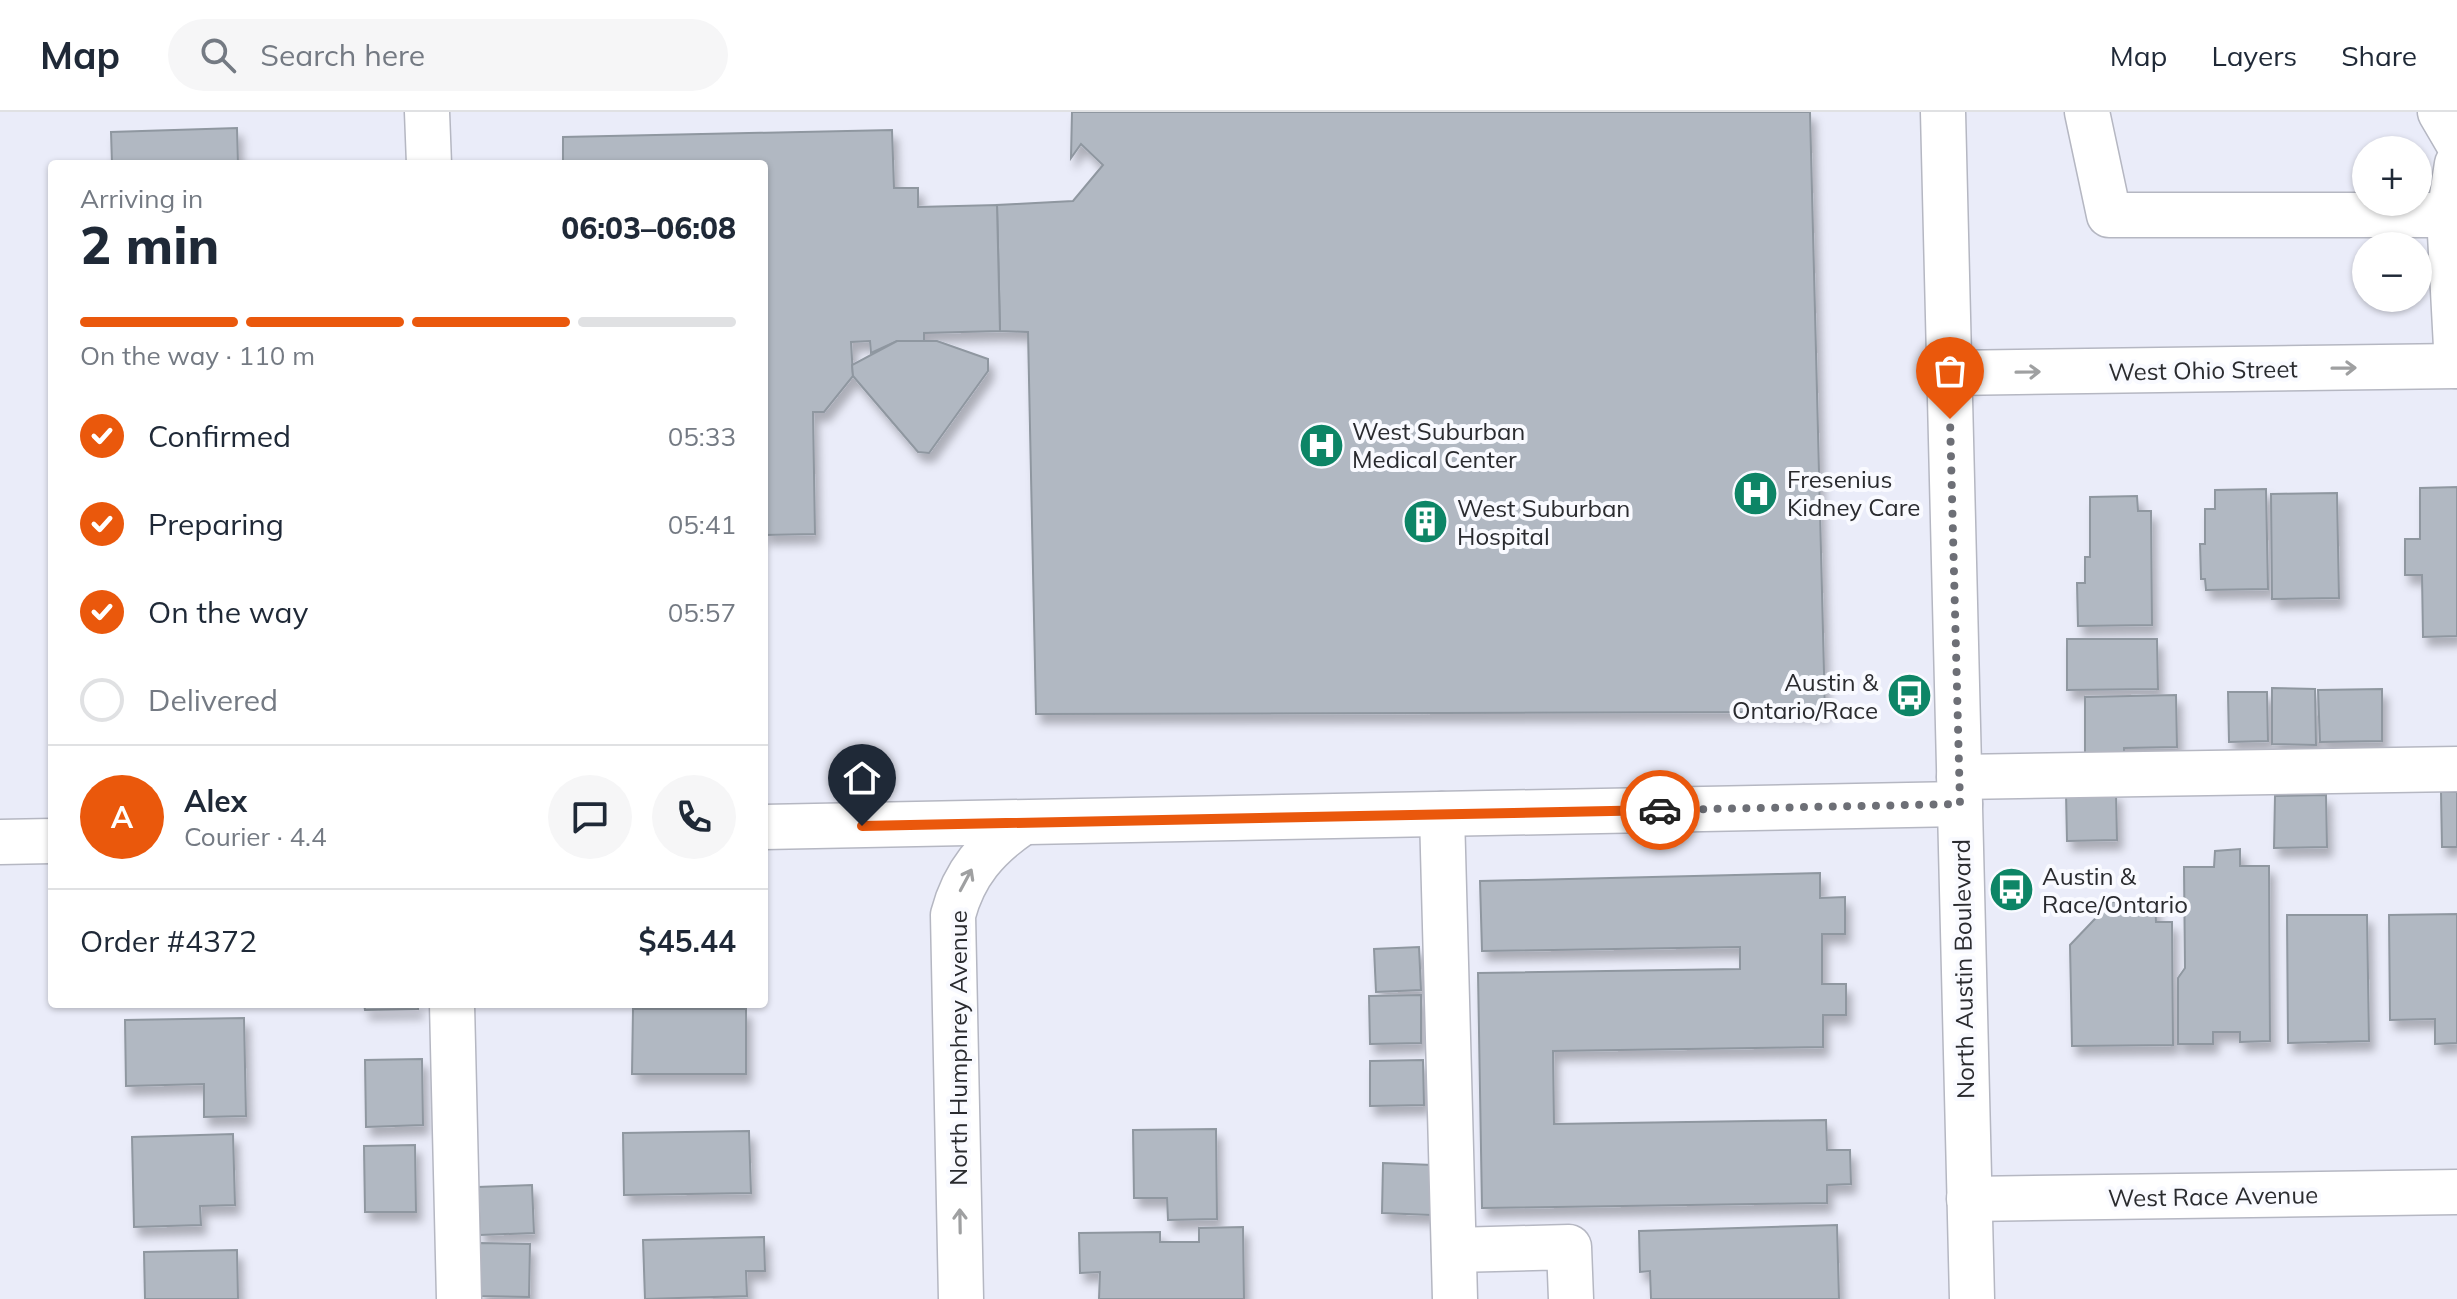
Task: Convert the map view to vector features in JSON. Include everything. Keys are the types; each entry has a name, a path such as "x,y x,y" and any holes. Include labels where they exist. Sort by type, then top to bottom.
{"street":[{"path":"427,112 429,160"},
{"name":"North Austin Boulevard","path":"1943,112 1972,1299"},
{"path":"2087,112 2109,215 2449,215"},
{"path":"2440,112 2457,141"},
{"path":"2457,164 2449,215 2457,366"},
{"name":"West Ohio Street","path":"1950,373 2457,366"},
{"path":"768,827 1442,814 2457,769"},
{"path":"1442,814 1455,1299"},
{"name":"North Humphrey Avenue","path":"961,1299 953,915 958,895 977,861 997,840 1022,823"},
{"path":"0,842 48,841"},
{"path":"452,1008 459,1299"},
{"name":"West Race Avenue","path":"1969,1199 2457,1192"},
{"path":"1454,1250 1569,1247 1571,1299"}],"building":[{"name":"West Suburban Medical Center","path":"1072,112 1810,112 1825,712 1036,714 1028,332 1000,331 997,205 1073,201 1103,165 1081,144 1071,158"},
{"path":"237,128 238,160 112,160 111,132"},
{"path":"892,130 894,188 918,188 918,207 997,205 1000,331 924,333 924,341 897,341 871,353 870,341 851,342 853,376 824,412 813,412 815,534 768,535 768,160 563,160 563,137"},
{"path":"897,341 937,341 988,359 988,371 929,453 918,452 853,376 852,365"},
{"path":"2457,487 2457,636 2423,637 2422,575 2405,575 2405,539 2420,539 2420,488"},
{"path":"2266,489 2268,589 2206,590 2205,579 2201,579 2200,544 2205,544 2205,509 2215,509 2215,490"},
{"path":"2337,493 2339,598 2272,599 2271,494"},
{"path":"2137,496 2138,511 2151,511 2152,625 2078,626 2077,583 2085,583 2085,557 2090,557 2090,497"},
{"path":"2067,639 2157,639 2158,689 2067,690"},
{"path":"2272,688 2315,689 2316,745 2272,744"},
{"path":"2382,689 2382,741 2320,742 2318,690"},
{"path":"2228,692 2267,692 2268,741 2229,742"},
{"path":"2176,695 2177,747 2124,748 2124,756 2085,757 2085,697"},
{"path":"2116,792 2117,840 2067,841 2066,793"},
{"path":"2441,792 2457,792 2457,847 2442,847"},
{"path":"2326,795 2327,847 2274,848 2275,796"},
{"path":"2240,849 2240,866 2269,866 2270,1041 2240,1042 2240,1032 2213,1032 2213,1044 2178,1044 2178,978 2185,968 2184,867 2214,867 2215,851"},
{"path":"1820,873 1820,898 1845,897 1845,934 1822,934 1822,984 1846,984 1846,1015 1823,1015 1823,1047 1553,1051 1554,1124 1826,1120 1827,1150 1850,1150 1851,1184 1827,1185 1827,1203 1482,1208 1478,973 1740,969 1740,947 1482,951 1480,881"},
{"path":"2155,901 2156,922 2172,922 2173,1045 2072,1046 2070,945 2111,902"},
{"path":"2457,914 2457,1043 2435,1044 2435,1019 2390,1020 2389,915"},
{"path":"2287,915 2367,915 2369,1041 2288,1043"},
{"path":"1419,947 1421,990 1376,992 1374,949"},
{"path":"1421,995 1421,1043 1370,1044 1369,996"},
{"path":"365,1008 418,1008 418,1009"},
{"path":"633,1009 746,1009 746,1074 632,1074"},
{"path":"244,1018 246,1116 204,1117 204,1084 126,1086 125,1020"},
{"path":"422,1059 423,1125 366,1127 365,1060"},
{"path":"1423,1060 1424,1105 1370,1106 1370,1061"},
{"path":"1216,1129 1217,1219 1168,1220 1167,1198 1134,1198 1133,1130"},
{"path":"749,1131 751,1193 624,1195 623,1133"},
{"path":"233,1134 235,1205 200,1206 201,1225 134,1227 132,1137"},
{"path":"415,1145 416,1212 365,1212 364,1146"},
{"path":"1383,1163 1432,1165 1431,1215 1382,1213"},
{"path":"532,1185 534,1233 480,1235 478,1187"},
{"path":"1837,1225 1839,1299 1651,1299 1650,1271 1640,1272 1639,1231"},
{"path":"1243,1227 1244,1299 1099,1299 1100,1272 1080,1273 1079,1233 1160,1232 1160,1242 1199,1242 1199,1228"},
{"path":"764,1237 765,1271 746,1271 747,1296 645,1299 643,1240"},
{"path":"480,1243 530,1244 529,1297 480,1296"},
{"path":"237,1250 238,1299 145,1299 144,1252"}],"way so far":[{"path":"1660,810 1960,804 1950,419"}],"place":[{"name":"West Suburban Medical Center","path":"1321,445"},
{"name":"Fresenius Kidney Care","path":"1756,493"},
{"name":"West Suburban Hospital","path":"1426,522"},
{"name":"Austin & Ontario/Race","path":"1909,696"},
{"name":"Austin & Race/Ontario","path":"2011,890"}],"route":[{"path":"862,826 1660,810"}]}
